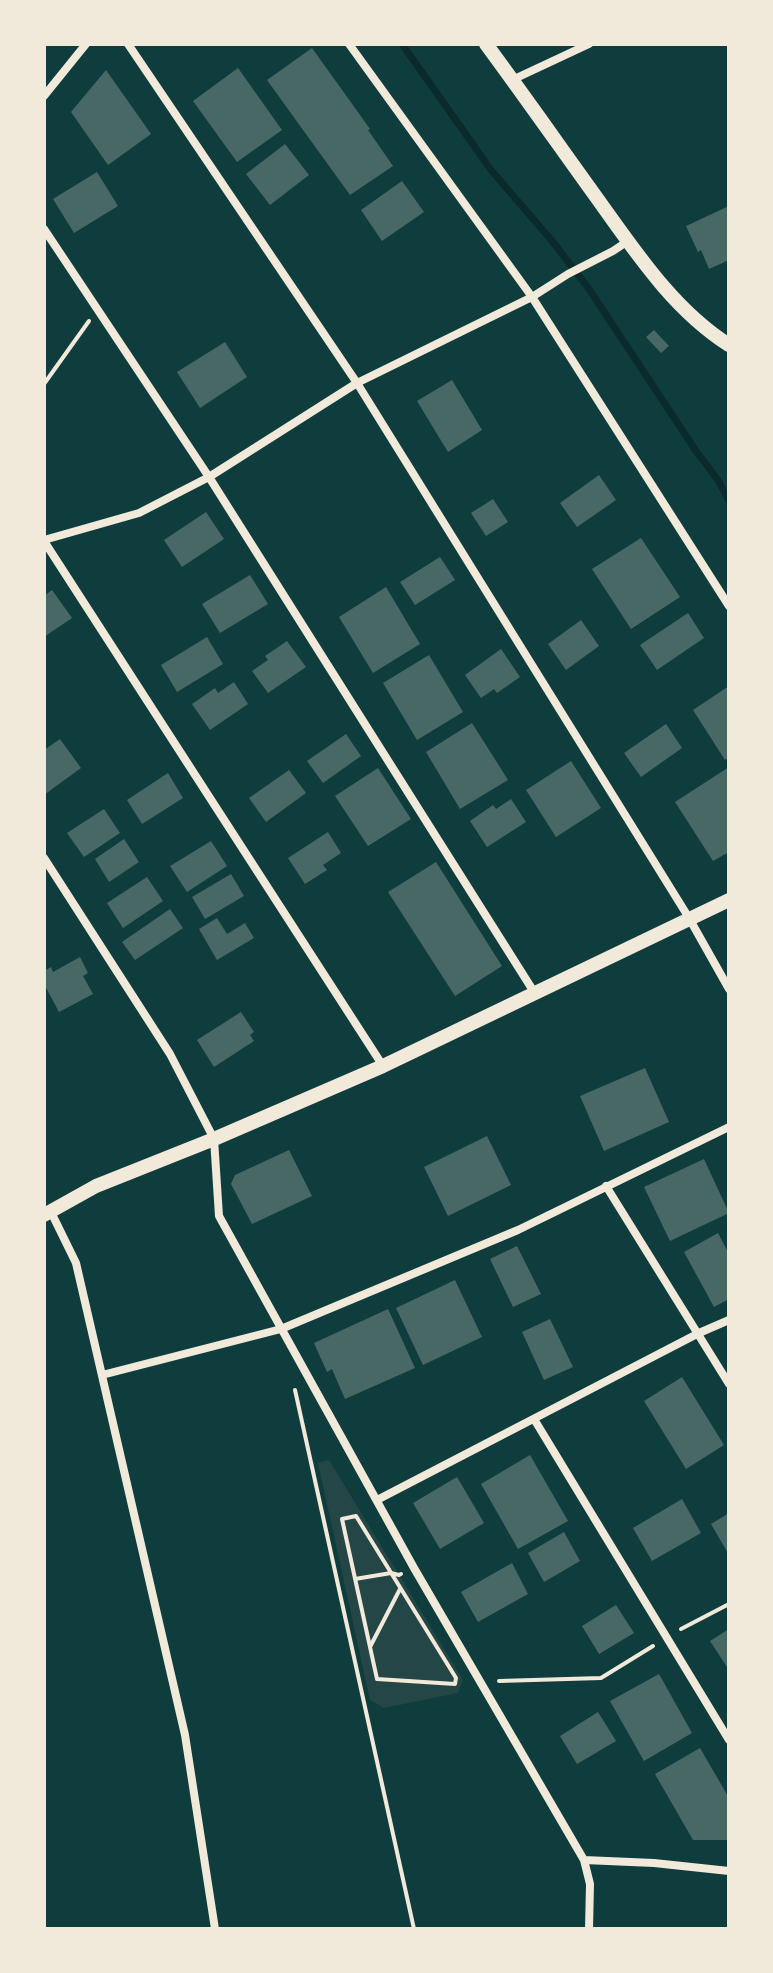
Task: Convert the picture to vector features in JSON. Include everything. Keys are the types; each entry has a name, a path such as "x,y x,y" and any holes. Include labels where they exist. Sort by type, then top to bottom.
{"street":[{"path":"44,96 86,44"},
{"path":"128,44 357,383 689,918 729,989"},
{"path":"349,44 532,297 729,606"},
{"path":"486,44 628,241 683,308 729,345"},
{"path":"512,80 589,44"},
{"path":"44,229 209,477 534,992"},
{"path":"383,1066 44,540 139,513 209,477 357,383 532,297 628,241"},
{"path":"44,858 170,1054 214,1139 219,1216 480,1682 584,1860 590,1884 589,1929"},
{"path":"215,1929 185,1735 76,1263 46,1209 383,1066 729,900"},
{"path":"102,1375 281,1329 518,1230 729,1127"},
{"path":"606,1186 729,1384"},
{"path":"377,1500 729,1320"},
{"path":"534,1419 729,1740"},
{"path":"584,1860 729,1871"}],"path":[{"path":"44,384 98,310"},
{"path":"295,1390 414,1929"},
{"path":"356,1516 391,1573 456,1678 455,1684 377,1679 342,1519 356,1516"},
{"path":"355,1579 391,1573"},
{"path":"370,1648 400,1589"},
{"path":"480,1682 601,1678 667,1637 729,1604"}],"shaded area":[{"path":"329,1460 463,1680 458,1693 384,1708 370,1700 318,1463"}],"building":[{"path":"312,48 393,166 350,195 267,80"},
{"path":"238,68 282,130 237,162 193,101"},
{"path":"106,70 151,134 108,165 71,112"},
{"path":"285,144 309,175 270,205 246,174"},
{"path":"97,172 118,206 74,233 53,199"},
{"path":"402,181 424,212 382,241 361,210"},
{"path":"729,206 729,260 709,269 686,226"},
{"path":"654,330 669,346 661,353 646,337"},
{"path":"225,342 247,377 200,408 177,372"},
{"path":"452,380 482,430 448,452 417,401"},
{"path":"599,475 616,500 577,527 560,503"},
{"path":"493,499 508,522 486,536 471,513"},
{"path":"206,512 224,539 182,567 164,540"},
{"path":"641,538 680,597 631,629 592,569"},
{"path":"440,557 455,580 415,605 400,582"},
{"path":"250,575 268,604 220,633 202,604"},
{"path":"386,587 420,644 373,673 339,617"},
{"path":"52,590 72,618 44,637 44,596"},
{"path":"688,613 704,638 657,670 640,645"},
{"path":"581,620 599,646 566,670 548,644"},
{"path":"207,637 223,664 177,692 161,665"},
{"path":"287,641 306,667 268,693 252,671 268,660 265,656"},
{"path":"501,649 520,677 497,693 494,689 481,698 465,675"},
{"path":"429,655 463,712 417,740 383,683"},
{"path":"234,682 248,704 210,730 192,704 215,688 218,693"},
{"path":"729,686 729,757 725,760 693,710"},
{"path":"472,723 508,780 460,809 426,752"},
{"path":"666,724 682,748 641,777 624,753"},
{"path":"346,734 361,756 323,783 307,761"},
{"path":"60,739 81,768 44,795 44,750"},
{"path":"571,761 601,808 556,837 526,790"},
{"path":"729,767 729,852 713,861 675,802"},
{"path":"378,768 411,819 368,846 335,796"},
{"path":"289,770 306,793 266,822 249,798"},
{"path":"168,773 183,798 142,824 127,800"},
{"path":"511,799 526,822 487,847 470,821 493,805 496,809"},
{"path":"104,809 120,833 84,857 67,833"},
{"path":"328,832 341,853 323,865 327,870 305,884 288,858"},
{"path":"124,839 139,862 109,882 95,859"},
{"path":"211,841 227,866 187,892 170,866"},
{"path":"436,862 502,966 455,996 388,892"},
{"path":"231,874 244,896 205,919 192,897"},
{"path":"147,877 163,901 123,928 107,903"},
{"path":"170,909 183,928 135,960 122,942"},
{"path":"217,918 227,934 245,923 254,938 217,960 199,929"},
{"path":"80,957 88,973 83,976 93,994 59,1012 44,984 44,971 51,967 53,972"},
{"path":"241,1012 254,1032 250,1035 254,1041 214,1067 197,1040"},
{"path":"645,1068 669,1122 604,1151 580,1096"},
{"path":"487,1136 511,1185 448,1216 424,1167"},
{"path":"289,1150 312,1196 252,1224 231,1184 235,1175"},
{"path":"704,1159 729,1213 670,1241 644,1187"},
{"path":"718,1233 729,1254 729,1299 714,1307 684,1252"},
{"path":"517,1246 541,1294 513,1307 490,1259"},
{"path":"455,1280 482,1337 423,1365 396,1308"},
{"path":"388,1309 415,1368 345,1399 332,1369 327,1372 314,1343"},
{"path":"550,1319 573,1367 544,1380 522,1332"},
{"path":"682,1377 724,1445 686,1469 644,1401"},
{"path":"530,1455 568,1521 518,1549 481,1484"},
{"path":"457,1477 484,1523 440,1549 413,1503"},
{"path":"682,1499 701,1533 652,1561 633,1528"},
{"path":"729,1513 729,1555 711,1524"},
{"path":"564,1532 580,1561 544,1582 528,1553"},
{"path":"512,1563 528,1594 478,1622 461,1592"},
{"path":"616,1605 634,1633 599,1654 582,1626"},
{"path":"729,1629 729,1670 710,1641"},
{"path":"659,1674 692,1733 644,1761 610,1701"},
{"path":"598,1712 616,1741 577,1764 560,1736"},
{"path":"700,1748 729,1798 729,1840 693,1840 655,1774"}],"waterway":[{"path":"402,44 491,170 589,289 729,501"}]}
